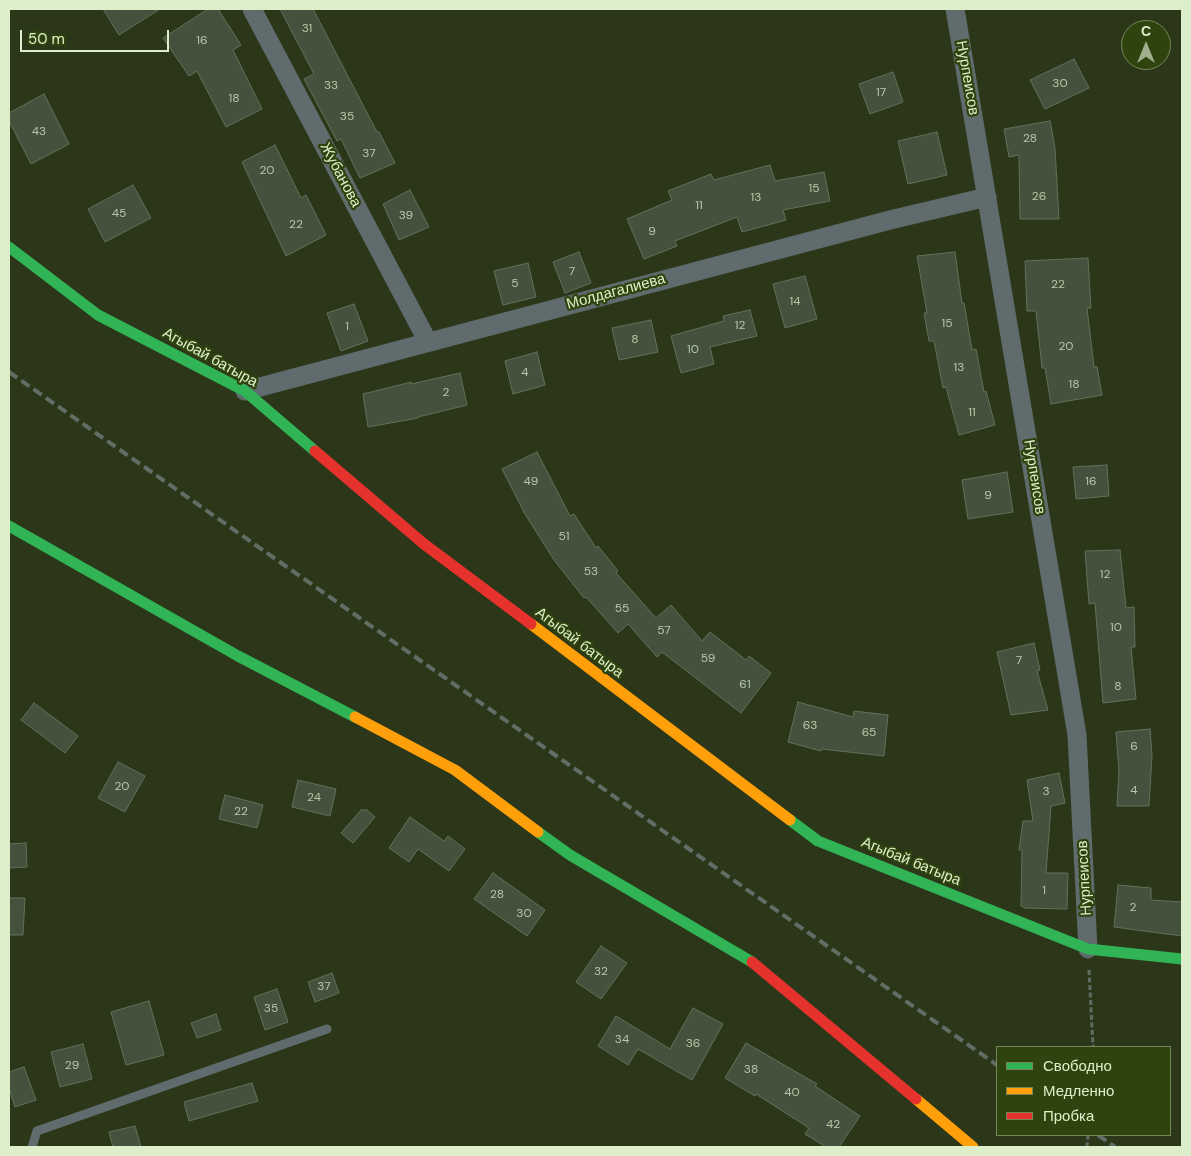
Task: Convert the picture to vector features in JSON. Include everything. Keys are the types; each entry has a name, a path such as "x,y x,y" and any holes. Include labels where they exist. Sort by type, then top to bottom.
{"street":[{"name":"Жубанова","path":"252,9 428,342"},
{"name":"Нурпеисов","path":"955,9 1077,735 1088,948"},
{"name":"Молдагалиева","path":"245,391 890,220 987,198"},
{"name":"Агыбай батыра","path":"9,248 98,315 245,391 424,544 818,841 1088,948 1182,959"},
{"path":"9,526 238,656 455,770 570,855 749,959 973,1147"}],"lane":[{"path":"32,1147 37,1131 327,1029"}],"path":[{"path":"1088,948 1093,1046"}],"building":[{"path":"103,9 160,9 119,35"},
{"path":"208,9 218,9 241,45 233,50 262,109 226,127 197,71 189,76 163,38"},
{"path":"280,9 313,9 395,163 360,178 341,139 337,141 304,79 314,74"},
{"path":"1074,59 1089,88 1045,109 1030,80"},
{"path":"893,72 903,102 870,114 859,84"},
{"path":"44,94 69,144 31,164 9,121 9,113"},
{"path":"1050,121 1055,148 1059,219 1020,219 1019,155 1009,157 1004,129"},
{"path":"937,132 947,175 908,184 898,141"},
{"path":"275,145 301,198 306,195 326,235 286,256 242,162"},
{"path":"770,165 775,181 824,172 830,201 783,210 786,220 742,232 737,217 675,241 677,246 644,259 627,219 672,200 668,191 711,174 714,180"},
{"path":"133,185 151,218 105,242 88,209"},
{"path":"410,190 429,227 399,240 383,204"},
{"path":"579,252 591,283 565,293 553,262"},
{"path":"955,252 962,303 964,303 972,350 976,349 984,392 986,391 995,425 959,435 946,387 943,388 934,341 929,341 924,313 927,313 917,256"},
{"path":"1088,258 1091,308 1087,308 1094,367 1097,367 1102,395 1051,404 1045,368 1042,368 1036,311 1027,311 1025,261"},
{"path":"528,263 536,297 503,305 494,271"},
{"path":"805,276 817,319 785,328 773,284"},
{"path":"354,304 368,341 341,351 327,313"},
{"path":"750,310 757,336 710,347 714,364 681,373 671,336 724,321 723,316"},
{"path":"651,320 658,352 619,360 612,328"},
{"path":"537,352 545,385 513,394 505,361"},
{"path":"460,373 467,405 418,418 368,427 363,394 411,382 411,384"},
{"path":"537,452 570,516 574,514 596,548 598,546 618,571 616,573 656,618 671,605 702,641 710,632 746,660 749,656 771,673 741,713 662,652 657,657 628,624 618,633 586,597 584,598 554,560 525,514 502,469"},
{"path":"1107,465 1109,496 1076,499 1073,467"},
{"path":"1007,472 1013,512 968,519 962,480"},
{"path":"1120,550 1126,608 1134,607 1135,647 1131,647 1136,699 1103,703 1095,603 1089,604 1085,551"},
{"path":"1034,643 1040,670 1037,671 1048,710 1011,715 997,652"},
{"path":"798,702 853,717 854,711 888,715 884,756 822,749 821,751 788,742"},
{"path":"34,703 78,736 65,753 21,720"},
{"path":"1150,729 1152,755 1149,806 1117,806 1119,772 1116,732"},
{"path":"118,762 145,776 125,812 98,798"},
{"path":"1059,773 1065,803 1051,806 1046,873 1068,873 1067,909 1025,908 1021,906 1022,850 1019,850 1023,821 1033,821 1027,780"},
{"path":"298,780 336,789 330,816 292,807"},
{"path":"225,795 263,805 257,828 219,819"},
{"path":"361,810 367,810 375,817 353,843 341,833"},
{"path":"410,817 444,841 448,836 465,849 449,871 418,849 409,862 389,848"},
{"path":"26,843 27,867 9,868 9,844"},
{"path":"493,873 545,910 527,936 474,899"},
{"path":"1118,885 1151,888 1151,900 1182,902 1182,936 1114,927"},
{"path":"9,898 25,898 23,935 9,935"},
{"path":"601,946 627,963 601,999 576,982"},
{"path":"332,973 339,993 315,1002 308,982"},
{"path":"277,989 288,1022 265,1030 254,997"},
{"path":"149,1001 164,1055 126,1065 111,1012"},
{"path":"693,1008 723,1024 692,1080 638,1049 628,1065 598,1046 616,1016 670,1049"},
{"path":"216,1014 221,1030 197,1038 191,1023"},
{"path":"746,1043 817,1084 815,1086 860,1116 839,1147 826,1147 805,1134 809,1128 756,1094 755,1096 725,1078"},
{"path":"83,1044 92,1079 60,1087 51,1052"},
{"path":"24,1067 36,1100 15,1107 9,1088 9,1072"},
{"path":"252,1083 258,1101 189,1121 184,1102"},
{"path":"135,1126 141,1147 113,1147 109,1132"}],"railway":[{"path":"9,372 996,1064"},
{"path":"1099,1136 1115,1147"}],"traffic: fast":[{"path":"9,247 98,315 245,391 315,451"},
{"path":"9,526 238,656 355,717"},
{"path":"790,820 818,841 1088,949 1182,959"},
{"path":"538,832 570,855 752,962"}],"traffic: slow":[{"path":"531,624 790,820"},
{"path":"355,717 455,770 538,832"},
{"path":"916,1099 973,1147"}],"traffic: jam":[{"path":"315,451 424,544 531,624"},
{"path":"752,962 916,1099"}]}
